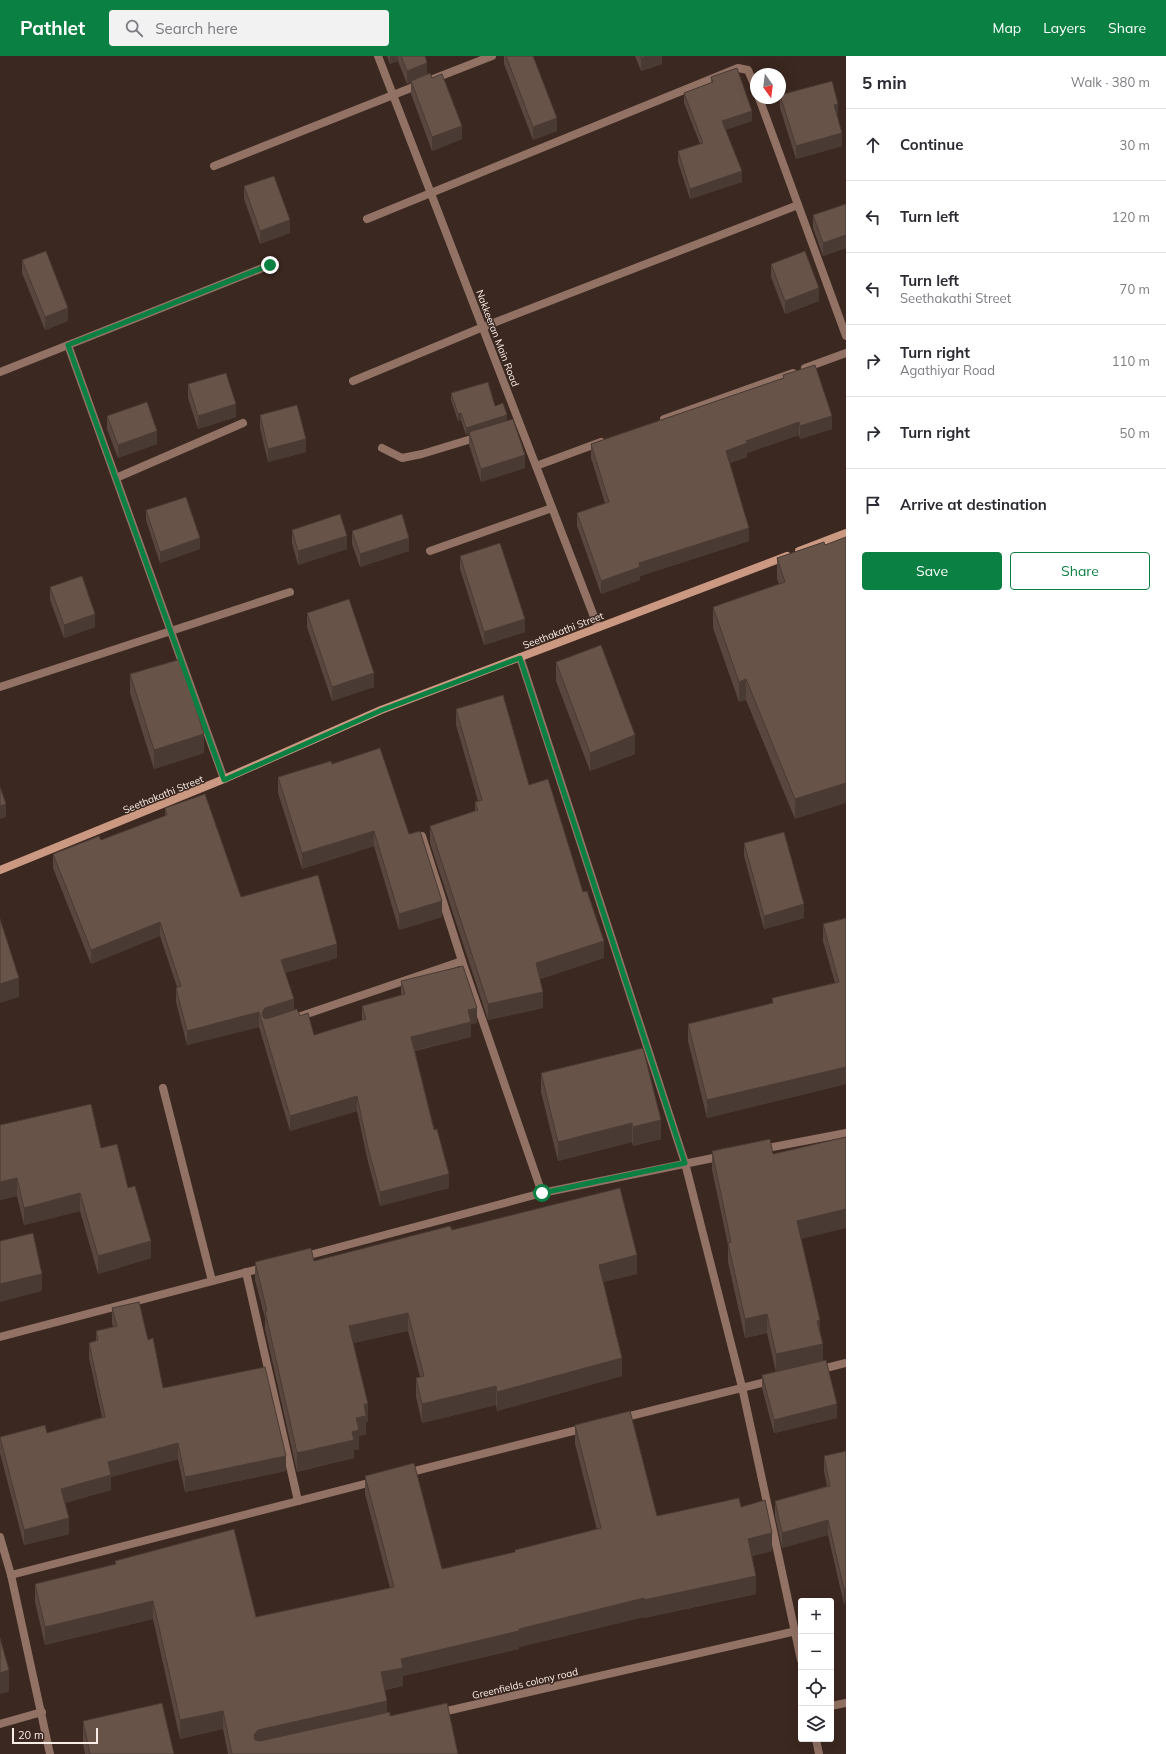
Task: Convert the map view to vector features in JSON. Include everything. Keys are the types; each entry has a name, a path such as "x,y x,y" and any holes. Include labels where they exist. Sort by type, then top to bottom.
{"street":[{"name":"Nakkeeran Main Road","path":"378,56 483,327 516,425 536,466 598,627"},
{"path":"214,166 492,56"},
{"path":"367,219 738,68 748,70 750,75"},
{"path":"761,104 846,336"},
{"path":"353,381 483,327 798,205"},
{"path":"0,372 270,265"},
{"path":"68,345 224,780"},
{"path":"654,423 846,353"},
{"path":"116,478 243,423"},
{"path":"382,448 402,458 422,454 490,433"},
{"path":"536,466 610,439"},
{"path":"430,551 552,508"},
{"name":"Seethakathi Street","path":"0,870 224,780 382,710 846,533"},
{"path":"0,687 290,592"},
{"path":"520,658 685,1163 742,1388 798,1643"},
{"path":"422,836 462,960 542,1193"},
{"path":"289,1020 462,960"},
{"path":"163,1088 212,1281"},
{"path":"754,1150 846,1133"},
{"path":"291,1260 542,1193 685,1163 731,1155"},
{"path":"0,1337 276,1264"},
{"path":"246,1272 298,1501"},
{"path":"809,1372 846,1363"},
{"path":"612,1421 779,1379"},
{"path":"397,1476 597,1425"},
{"path":"12,1575 382,1480"},
{"path":"0,1537 12,1575 50,1754"},
{"name":"Greenfields colony road","path":"430,1715 796,1631"},
{"path":"834,1705 846,1703"},
{"path":"0,1724 42,1712"},
{"path":"817,1742 819,1754"}],"building":[{"path":"401,56 425,56 427,63 407,71"},
{"path":"506,56 533,56 557,118 533,127"},
{"path":"737,68 752,111 722,121 742,171 690,189 678,151 703,143 684,93 713,82 711,77"},
{"path":"430,73 432,78 442,74 462,126 432,137 411,81"},
{"path":"832,81 838,104 834,105 842,133 796,146 783,104 786,104 786,93"},
{"path":"274,176 290,220 260,231 244,186"},
{"path":"846,204 846,235 823,243 813,215"},
{"path":"46,251 68,308 45,317 22,260"},
{"path":"805,251 819,288 785,301 771,264"},
{"path":"815,365 832,416 800,426 799,422 746,441 747,443 726,451 749,528 639,563 640,567 601,581 577,513 609,502 591,444 784,378 783,375"},
{"path":"226,373 236,404 198,416 188,384"},
{"path":"488,382 495,406 503,403 507,415 466,428 461,413 458,414 451,393"},
{"path":"147,402 157,431 118,445 107,416"},
{"path":"297,405 306,439 268,449 260,415"},
{"path":"513,419 525,455 481,469 469,432"},
{"path":"186,497 200,538 160,552 146,510"},
{"path":"340,514 347,536 298,551 292,530"},
{"path":"402,514 409,538 360,554 352,531"},
{"path":"846,537 846,783 795,799 746,679 739,682 713,607 785,582 777,558 824,542 825,545"},
{"path":"500,543 525,619 484,632 460,556"},
{"path":"82,576 95,614 64,625 50,587"},
{"path":"349,599 374,673 332,687 307,613"},
{"path":"601,645 635,735 590,753 556,662"},
{"path":"181,659 204,734 154,750 130,674"},
{"path":"503,695 529,785 548,779 583,892 587,891 604,941 536,963 543,992 488,1004 430,826 478,810 475,802 482,800 456,709"},
{"path":"380,748 409,834 420,831 442,901 399,914 374,831 302,853 278,777 331,761 332,764"},
{"path":"0,787 6,804 0,806"},
{"path":"205,794 241,897 318,875 337,944 281,960 294,999 265,1008 262,1013 263,1017 266,1019 297,1009 300,1016 308,1013 314,1035 366,1019 362,1006 405,994 401,981 463,966 477,1008 468,1010 471,1022 411,1037 434,1130 437,1129 449,1174 380,1192 368,1148 357,1096 290,1116 259,1012 187,1031 176,988 181,986 160,922 91,950 53,854 99,836 101,840 167,815 165,808"},
{"path":"784,832 804,904 764,916 744,843"},
{"path":"846,918 846,1067 707,1100 688,1024 773,1003 772,998 839,982 823,924"},
{"path":"0,919 19,978 0,984"},
{"path":"643,1048 661,1120 633,1127 632,1123 558,1142 541,1073"},
{"path":"91,1104 101,1148 117,1144 128,1188 135,1186 151,1241 98,1256 80,1193 24,1208 17,1178 0,1182 0,1125"},
{"path":"846,1137 846,1209 797,1221 820,1320 817,1321 823,1344 776,1354 767,1314 745,1319 728,1243 731,1242 712,1151 770,1139 773,1154"},
{"path":"620,1188 637,1255 599,1265 622,1358 497,1392 496,1386 422,1404 416,1378 424,1376 408,1313 349,1326 368,1404 364,1404 366,1416 356,1418 359,1430 352,1432 354,1440 297,1453 255,1262 311,1248 314,1261 450,1226 452,1230"},
{"path":"33,1233 42,1274 0,1284 0,1241"},
{"path":"139,1302 148,1340 153,1338 163,1388 265,1367 286,1456 185,1477 178,1443 108,1462 111,1475 61,1489 69,1518 24,1530 0,1437 45,1425 47,1433 105,1417 89,1343 98,1340 96,1331 117,1326 112,1308"},
{"path":"826,1360 837,1404 774,1420 762,1375"},
{"path":"630,1411 657,1516 739,1498 741,1507 765,1500 772,1533 748,1539 756,1576 644,1600 644,1598 519,1629 519,1631 401,1659 403,1668 381,1672 387,1701 258,1730 254,1735 255,1740 260,1741 390,1712 390,1716 447,1703 458,1754 232,1754 223,1711 180,1720 153,1601 45,1627 35,1584 116,1564 115,1561 234,1529 256,1617 394,1587 365,1476 414,1463 442,1569 515,1552 515,1550 601,1528 575,1425"},
{"path":"846,1451 846,1589 844,1589 828,1520 782,1533 775,1501 830,1486 824,1456"},
{"path":"0,1638 9,1670 0,1673"},
{"path":"162,1703 174,1754 90,1754 83,1721"}],"route":[{"path":"270,265 68,345 224,780 382,710 520,658 685,1163 542,1193"}]}
